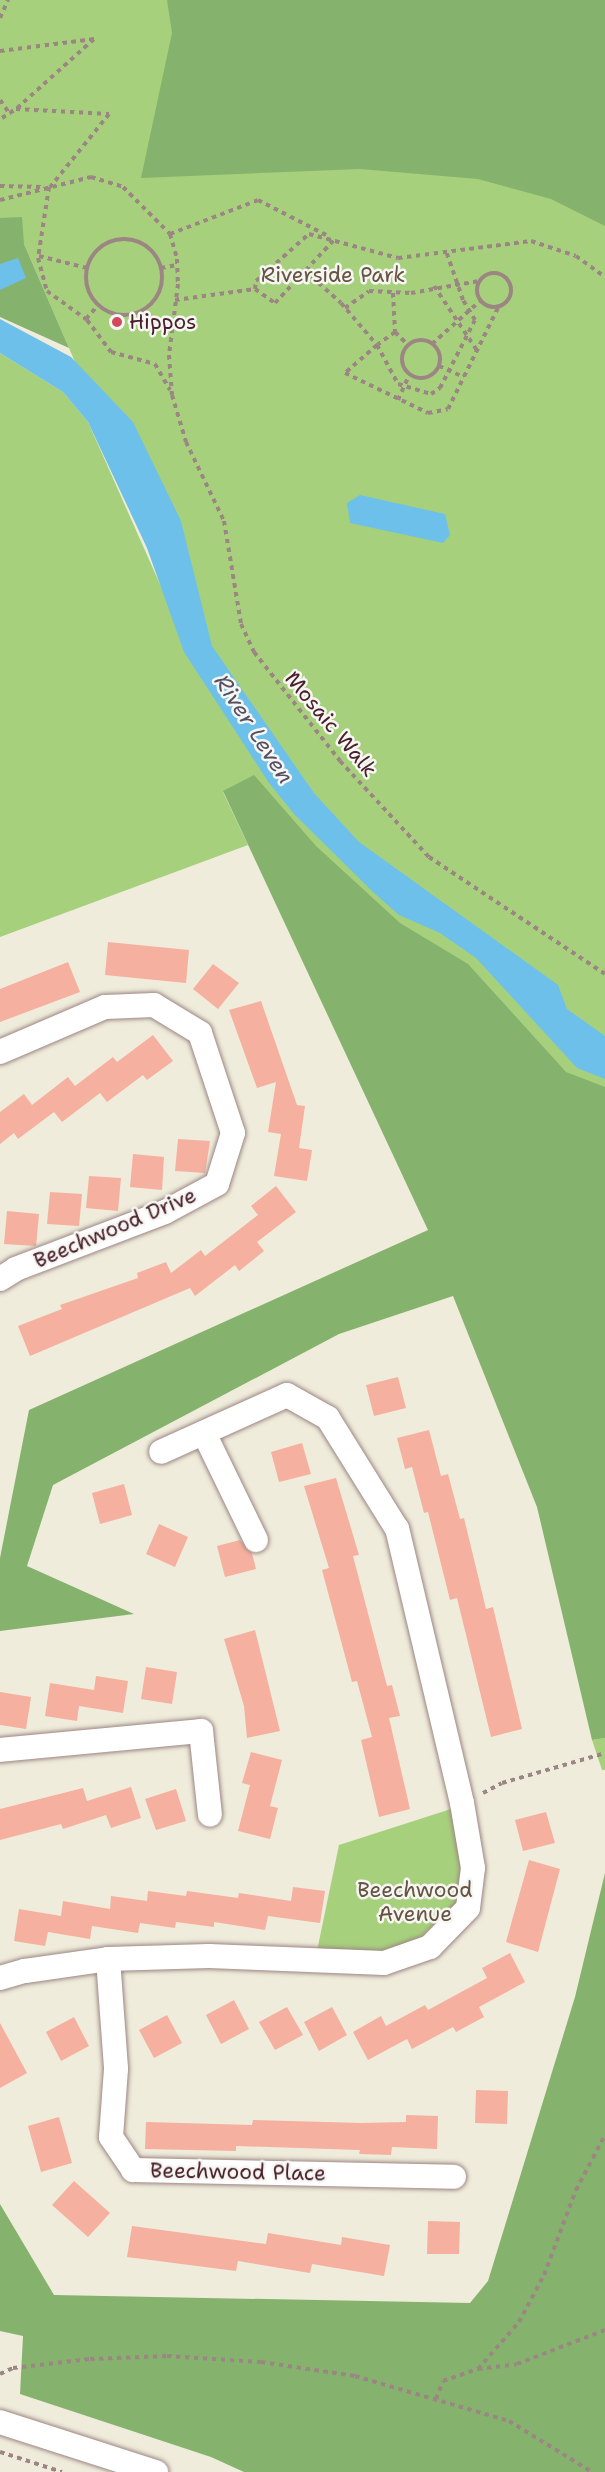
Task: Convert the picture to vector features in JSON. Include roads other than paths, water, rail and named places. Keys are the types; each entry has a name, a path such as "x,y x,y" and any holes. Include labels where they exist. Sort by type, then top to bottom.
{"street":[{"name":"Beechwood Drive","path":"0,1052 105,1007 154,1005 200,1033 233,1133 217,1184 165,1212 16,1269 0,1280"},
{"path":"0,1978 25,1971 108,1959 208,1956 384,1964 430,1947 468,1908 473,1868 462,1803 397,1529 328,1418 287,1395 161,1452"},
{"path":"204,1432 256,1540"},
{"path":"0,1750 201,1731 210,1815"},
{"name":"Beechwood Place","path":"108,1959 116,2069 111,2137 134,2170 454,2177"},
{"path":"0,2422 156,2472"}],"water":[{"path":"18,258 26,278 0,290 0,264"},
{"name":"River Leven","path":"0,319 71,357 133,422 181,521 212,646 314,793 359,842 558,985 567,1009 605,1036 605,1079 577,1068 476,958 440,933 399,915 295,815 269,783 184,652 147,548 88,422 63,392 0,353"},
{"path":"360,495 445,514 450,535 443,543 350,523 347,503"}],"place":[{"name":"Hippos","path":"117,322"}],"park label":[{"name":"Riverside Park","path":"333,275"},
{"name":"Beechwood Avenue","path":"415,1902"}]}
